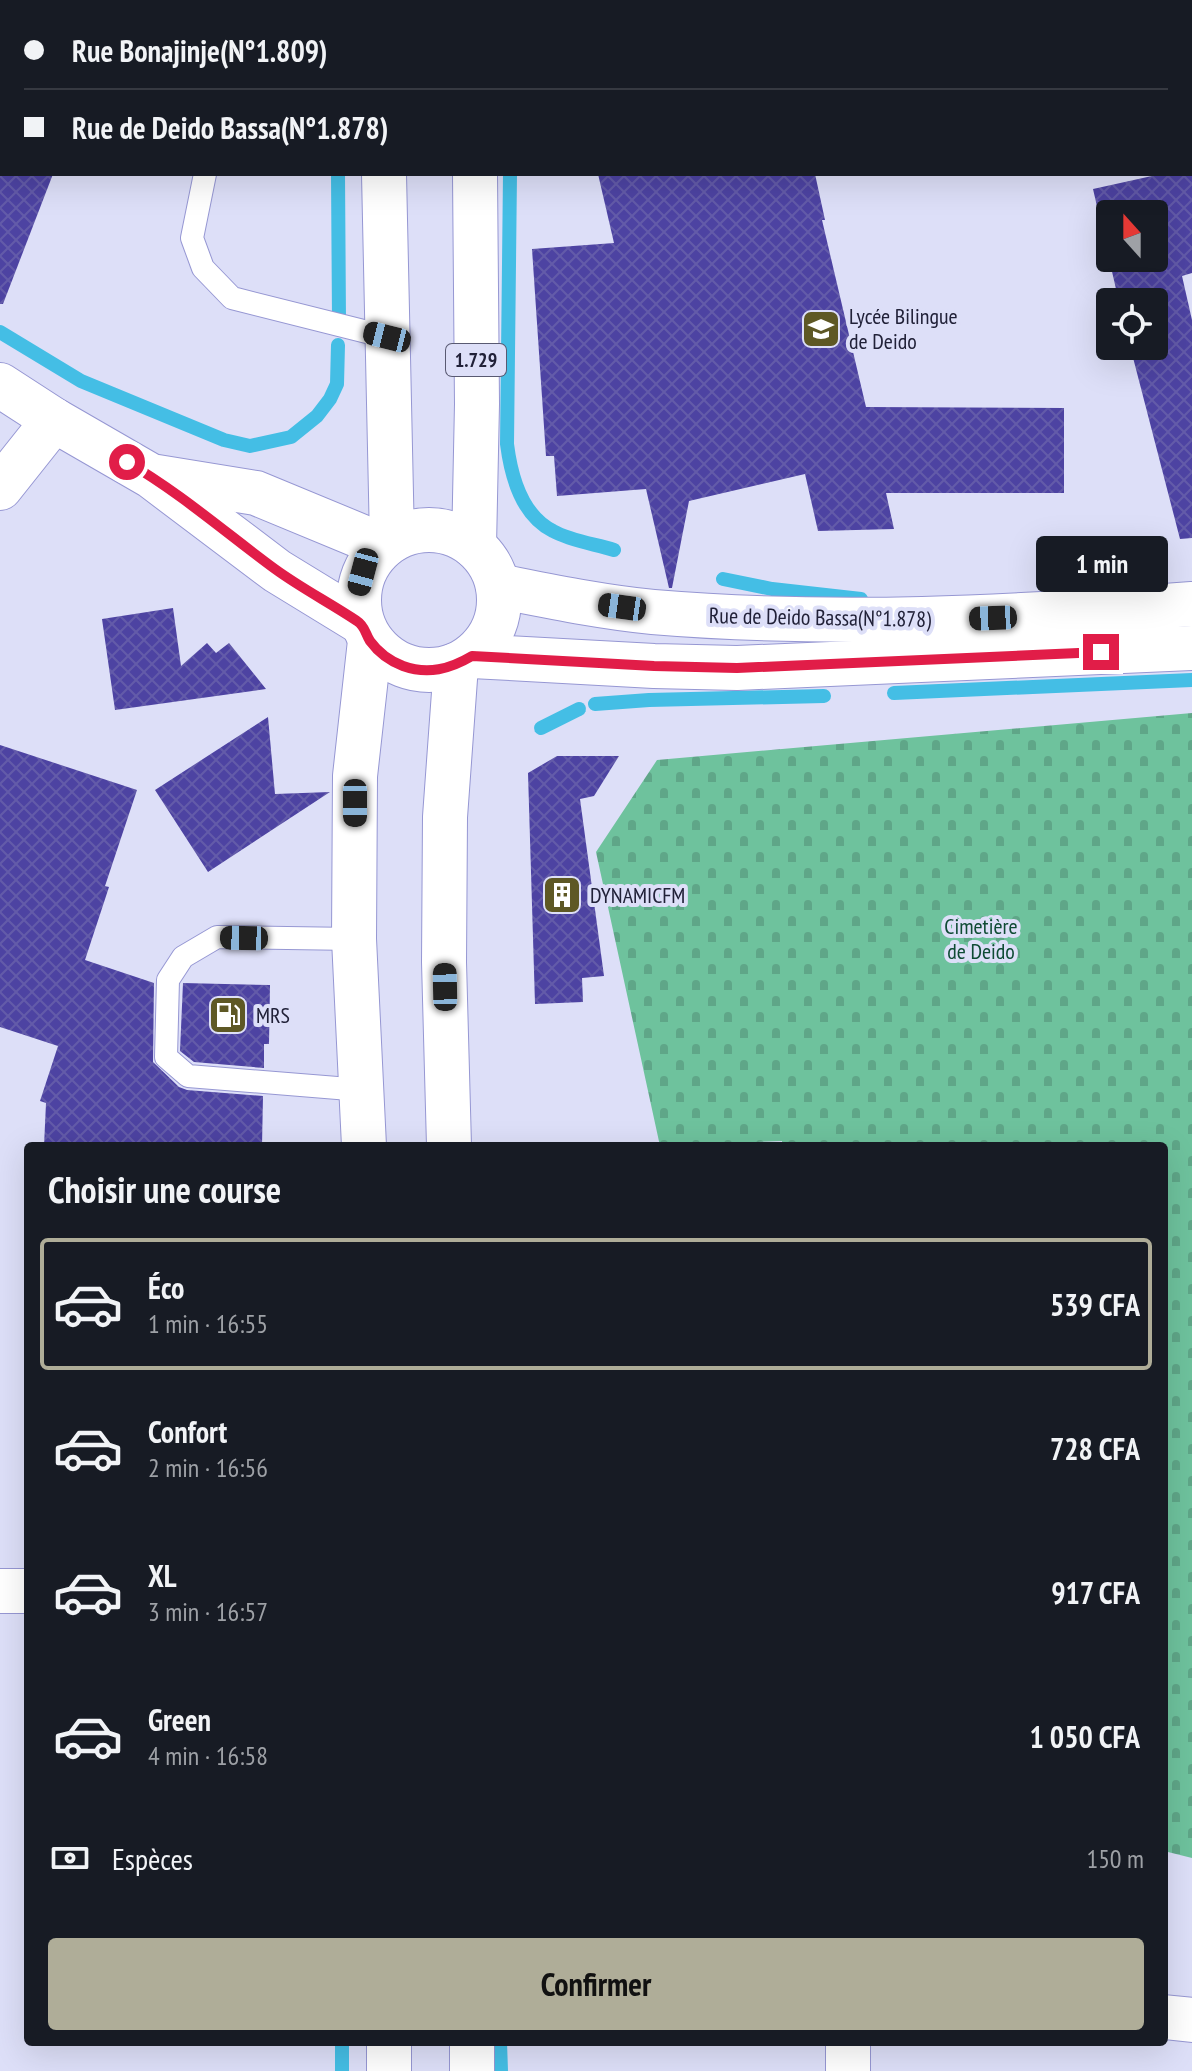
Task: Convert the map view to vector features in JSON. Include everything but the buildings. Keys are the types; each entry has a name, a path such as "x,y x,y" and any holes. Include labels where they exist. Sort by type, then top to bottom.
{"main road":[{"path":"384,176 388,543"},
{"name":"1.729","path":"474,546 477,404 475,176"},
{"path":"0,385 151,476 277,571 366,632"},
{"path":"0,488 54,420"},
{"path":"151,476 256,493 388,543"},
{"path":"426,530 459,537 474,546 492,568 498,586 499,605 495,624 486,641 464,661 437,670 418,671 383,655 366,632 358,607 363,572 388,543 408,533 426,530"},
{"name":"Rue de Deido Bassa(N°1.878)","path":"498,586 566,600 651,611 850,621 1025,617 1192,604"},
{"path":"364,1142 354,939 355,776 366,632"},
{"name":"Rue de Deido Bassa(N°1.878)","path":"464,661 737,668 1192,648"},
{"path":"449,1142 444,962 445,817 464,661"},
{"path":"0,1591 24,1591"},
{"path":"1168,2017 1192,2020"},
{"path":"389,2046 389,2071"},
{"path":"472,2046 472,2071"},
{"path":"848,2046 848,2071"}],"lane":[{"path":"205,176 192,238 203,268 232,298 387,337"},
{"path":"354,939 217,937 183,957 168,980 166,1057 188,1076 362,1090"}],"green space":[{"name":"Cimetière de Deido","path":"1192,713 1192,1858 1168,1852 1168,1142 659,1142 596,852 657,760"}],"waterway":[{"path":"338,176 339,320"},
{"path":"510,176 507,444 511,469 525,505 542,524 567,537 614,550"},
{"path":"0,332 81,381 224,440 250,446 291,437 317,416 337,384 338,345"},
{"path":"723,579 772,589 861,599"},
{"path":"894,693 1192,680"},
{"path":"595,704 824,696"},
{"path":"541,728 579,709"},
{"path":"342,2046 342,2071"},
{"path":"500,2046 501,2071"}],"place":[{"name":"Lycée Bilingue de Deido","path":"821,329"},
{"name":"DYNAMICFM","path":"562,895"},
{"name":"MRS","path":"228,1015"}],"route":[{"path":"127,462 151,476 277,571 362,623 370,641 383,655 418,671 456,665 472,656 737,668 1101,652"}]}
